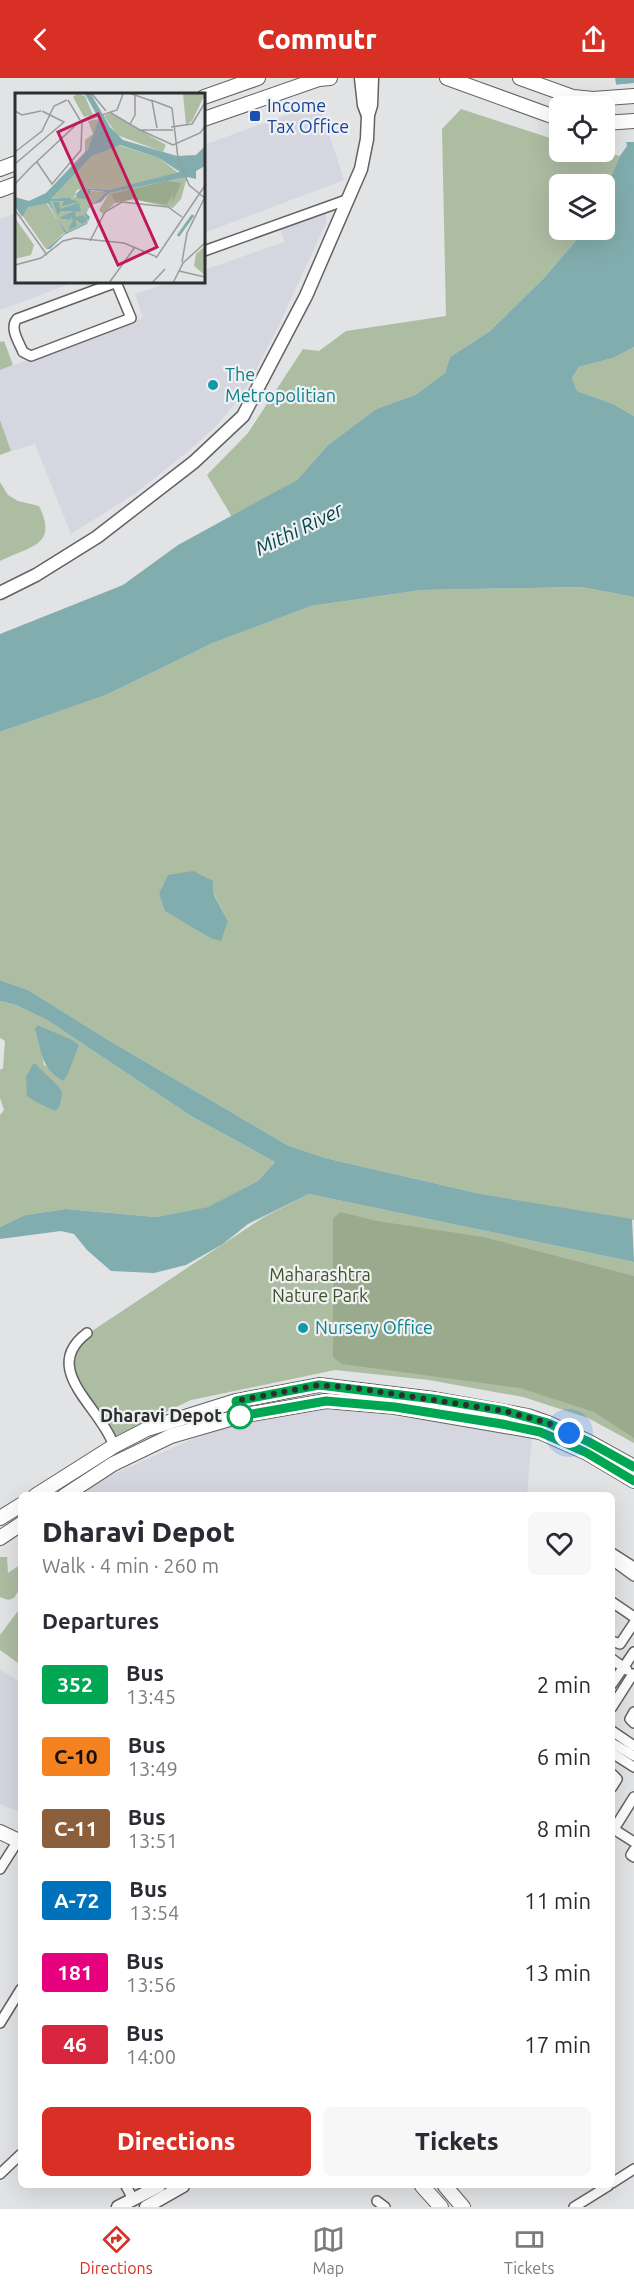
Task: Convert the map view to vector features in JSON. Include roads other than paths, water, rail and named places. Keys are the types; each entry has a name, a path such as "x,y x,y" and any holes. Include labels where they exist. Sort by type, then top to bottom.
{"main road":[{"path":"206,96 258,78"},
{"path":"206,118 330,78"},
{"path":"447,78 549,115"},
{"path":"520,78 573,97 593,99 634,96"},
{"path":"615,122 634,121"},
{"path":"0,169 15,163"},
{"path":"0,190 15,184"},
{"path":"41,1492 114,1446 147,1429 236,1401 319,1385 434,1399 505,1411 548,1423 634,1467"},
{"path":"70,1492 113,1464 171,1437 240,1416 326,1401 395,1407 540,1432 587,1453 634,1481"},
{"path":"0,1518 18,1507"},
{"path":"0,1538 18,1526"},
{"path":"424,2188 438,2206"},
{"path":"446,2188 459,2205"}],"street":[{"path":"361,78 364,105 368,115"},
{"path":"0,593 36,575 97,537 194,462 243,416 303,304 350,199 361,169 367,139 372,78"},
{"path":"206,250 350,199"},
{"path":"111,284 14,322 13,328 24,352 31,356 131,318 117,284"},
{"path":"87,1333 71,1348 68,1366 72,1379 111,1435 114,1446"},
{"path":"615,1555 634,1567"},
{"path":"615,1562 634,1576"},
{"path":"615,1604 634,1617"},
{"path":"615,1642 620,1644 634,1623"},
{"path":"615,1679 633,1654"},
{"path":"615,1661 634,1674 615,1702"},
{"path":"634,1712 630,1719 634,1724"},
{"path":"615,1734 634,1746"},
{"path":"615,1745 634,1756"},
{"path":"615,1754 634,1767"},
{"path":"615,1825 634,1797"},
{"path":"615,1829 634,1842"},
{"path":"0,1869 10,1842"},
{"path":"634,1850 631,1855 634,1857"},
{"path":"0,2022 18,2000"},
{"path":"0,2174 18,2157"},
{"path":"615,2181 634,2169"},
{"path":"127,2188 133,2199"},
{"path":"574,2207 605,2188"},
{"path":"118,2207 162,2189"},
{"path":"149,2206 162,2189"}],"water":[{"name":"Mithi River","path":"615,78 634,78 634,347 613,358 579,367 572,378 577,391 613,404 634,416 634,597 581,587 422,590 311,606 213,643 106,695 0,732 0,634 123,585 178,545 297,480 328,445 376,409 415,395 445,373 450,357 490,331 543,279 576,240 615,240 615,174 612,174 627,146"},
{"path":"193,871 213,881 214,895 228,921 221,941 210,938 165,911 159,894 168,875"},
{"path":"0,980 28,990 287,1145 325,1158 481,1194 632,1219 634,1262 309,1194 248,1224 223,1244 186,1265 154,1273 111,1271 87,1250 74,1234 61,1231 0,1239 0,1227 25,1215 66,1209 156,1217 208,1207 258,1181 275,1162 191,1116 47,1020 16,1005 0,1001"},
{"path":"38,1025 71,1039 79,1045 63,1081 55,1076 43,1058 35,1029"},
{"path":"33,1064 36,1064 61,1090 59,1107 55,1111 27,1096 26,1077"}],"place":[{"name":"Income Tax Office","path":"255,116"},
{"name":"The Metropolitian","path":"213,385"},
{"name":"Nursery Office","path":"303,1328"},
{"name":"Dharavi Depot","path":"240,1416"}],"park label":[{"name":"Maharashtra Nature Park","path":"320,1285"}]}
